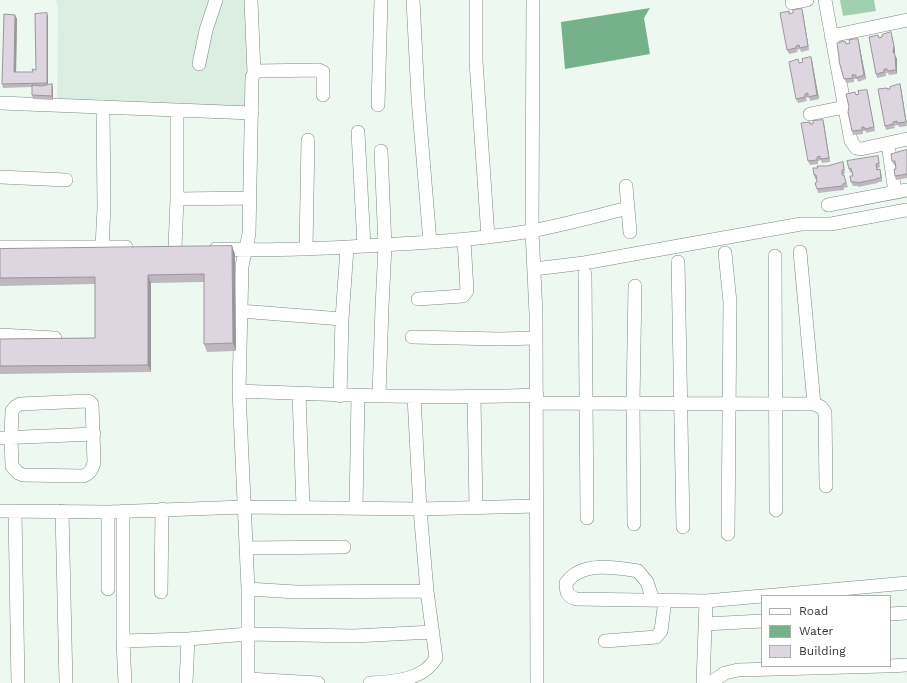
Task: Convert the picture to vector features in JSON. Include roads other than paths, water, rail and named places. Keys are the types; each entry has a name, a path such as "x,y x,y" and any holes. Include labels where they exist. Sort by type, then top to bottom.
{"street":[{"path":"199,64 206,30 216,0"},
{"path":"251,0 254,73 252,77 249,234 242,266 239,391 248,589 248,681 318,683"},
{"path":"378,105 381,0"},
{"path":"413,0 418,98 430,242"},
{"path":"476,0 476,69 488,238"},
{"path":"533,0 532,231 537,399 537,683"},
{"path":"792,3 807,0"},
{"path":"825,0 851,141 856,148 862,149 907,140"},
{"path":"831,36 907,20"},
{"path":"254,73 256,71 322,71 324,74 324,95"},
{"path":"0,103 252,113"},
{"path":"102,247 104,208 103,107"},
{"path":"810,114 845,107"},
{"path":"175,247 178,199 177,111"},
{"path":"358,132 364,246"},
{"path":"306,249 308,140"},
{"path":"828,205 901,191 888,144"},
{"path":"379,395 385,246 381,151"},
{"path":"0,177 66,180"},
{"path":"626,186 630,232"},
{"path":"178,199 250,198"},
{"path":"206,248 246,250 346,248 488,238 532,231 628,208"},
{"path":"534,269 584,263 801,224 831,224 907,210"},
{"path":"418,299 463,296 466,294 464,239"},
{"path":"0,246 138,247"},
{"path":"160,247 190,248"},
{"path":"340,396 346,248"},
{"path":"800,252 814,404"},
{"path":"725,253 730,302 728,534"},
{"path":"775,256 776,510"},
{"path":"678,262 682,527"},
{"path":"585,274 587,518"},
{"path":"634,524 633,403 635,286"},
{"path":"240,311 342,319"},
{"path":"0,336 55,338"},
{"path":"412,337 499,339 536,338"},
{"path":"239,391 340,396 379,395 537,399 586,403 814,404 822,407 825,412 826,486"},
{"path":"299,394 303,507"},
{"path":"356,508 358,396"},
{"path":"370,683 399,680 418,674 432,665 436,658 427,591 420,509 414,397"},
{"path":"474,398 476,507"},
{"path":"87,401 92,404 94,463 91,471 87,475 23,475 18,473 12,466 6,438 12,411 20,404 87,401"},
{"path":"6,438 94,434"},
{"path":"0,511 108,512 244,507 420,509 537,506"},
{"path":"161,592 162,509"},
{"path":"15,511 18,683"},
{"path":"62,511 66,683"},
{"path":"123,511 123,641 125,683"},
{"path":"108,512 108,589"},
{"path":"246,548 344,547"},
{"path":"605,641 656,638 661,631 659,600 638,570 615,566 596,567 573,576 566,583 566,594 570,598 576,599 659,600 706,601 761,596"},
{"path":"774,595 907,583"},
{"path":"248,589 296,592 427,591"},
{"path":"702,683 706,601"},
{"path":"891,614 907,613"},
{"path":"705,624 761,621"},
{"path":"123,641 188,639 248,634 354,636 433,632"},
{"path":"186,683 188,639"},
{"path":"891,666 907,665"},
{"path":"710,683 725,673 738,670 848,667"}],"water":[{"path":"650,8 644,18 650,54 565,69 561,22"}]}
